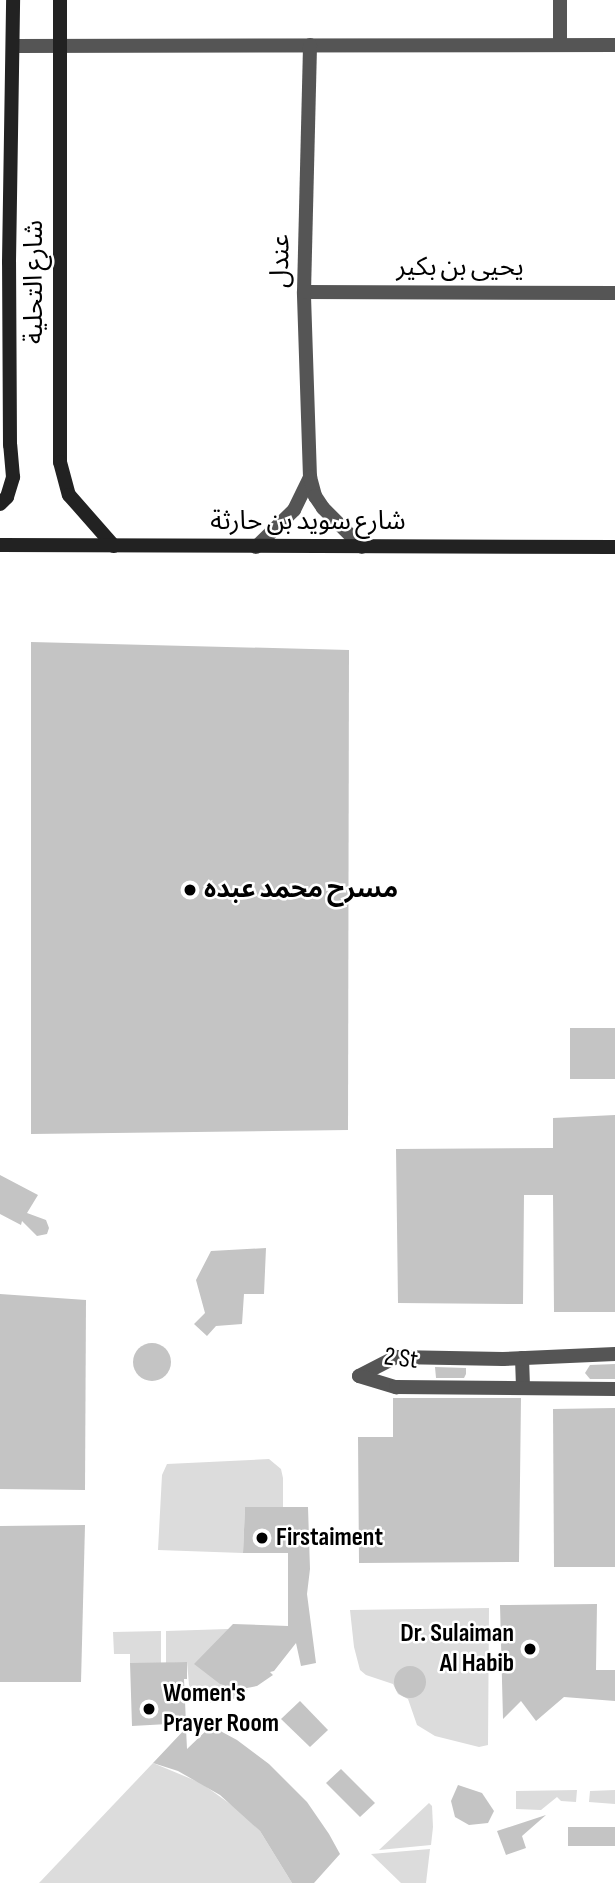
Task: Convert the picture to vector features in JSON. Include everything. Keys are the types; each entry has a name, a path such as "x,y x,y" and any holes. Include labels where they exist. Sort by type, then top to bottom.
{"street":[{"name":"شارع التحلية","path":"0,504 7,497 13,477 9,445 4,262 13,0"},
{"name":"شارع التحلية","path":"60,0 60,462 69,495 114,546"},
{"path":"560,0 560,45"},
{"name":"عندل","path":"310,45 304,292 310,477 315,496 323,508 362,547"},
{"path":"13,46 615,45"},
{"name":"يحيى بن بكير","path":"304,292 615,293"},
{"name":"عندل","path":"256,547 294,510 310,477"},
{"name":"شارع سويد بن حارثة","path":"0,545 615,547"},
{"name":"2 St","path":"615,1354 522,1358 396,1356 359,1377 396,1387 615,1390"},
{"path":"522,1358 523,1387"}],"shaded area":[{"path":"269,1459 281,1469 283,1478 283,1527 245,1507 243,1553 158,1550 162,1475 167,1464"},
{"path":"489,1608 488,1745 479,1747 435,1736 417,1725 408,1699 398,1694 393,1684 366,1675 360,1670 354,1647 350,1610"},
{"path":"228,1629 220,1684 237,1690 248,1689 232,1700 208,1703 196,1696 189,1685 187,1662 166,1663 166,1631"},
{"path":"161,1631 161,1663 130,1663 130,1654 114,1654 113,1632"},
{"path":"153,1763 201,1783 240,1811 260,1831 292,1883 39,1883"},
{"path":"577,1790 576,1802 561,1801 557,1797 541,1810 516,1809 516,1791"},
{"path":"615,1790 615,1804 589,1802 590,1791"},
{"path":"429,1803 432,1806 433,1827 431,1845 379,1850"},
{"path":"430,1849 426,1883 401,1883 371,1854"}],"building":[{"name":"مسرح محمد عبده","path":"31,642 349,650 348,1130 31,1134"},
{"path":"570,1028 615,1028 615,1079 570,1079"},
{"path":"615,1115 615,1312 554,1312 553,1195 524,1195 523,1304 398,1303 396,1149 553,1148 553,1118"},
{"path":"0,1175 38,1195 27,1213 46,1220 49,1228 47,1234 37,1236 22,1221 21,1225 0,1214"},
{"path":"266,1248 264,1294 244,1294 242,1324 216,1326 207,1336 194,1324 205,1313 196,1280 211,1251"},
{"path":"0,1294 86,1300 85,1490 0,1489"},
{"path":"152,1343 165,1349 171,1362 165,1375 152,1381 139,1375 133,1362 139,1349"},
{"path":"615,1364 615,1379 590,1379 585,1373 590,1365"},
{"path":"435,1367 466,1368 466,1374 464,1378 436,1378"},
{"path":"393,1398 521,1398 519,1562 359,1563 358,1437 393,1437"},
{"path":"615,1408 615,1567 554,1567 553,1409"},
{"path":"245,1507 308,1507 310,1569 307,1594 316,1663 301,1666 296,1643 274,1671 270,1672 273,1675 257,1686 237,1690 220,1684 194,1664 233,1624 288,1626 288,1553 243,1553"},
{"path":"85,1525 81,1682 0,1682 0,1526"},
{"path":"597,1604 596,1670 615,1670 615,1701 564,1697 536,1721 521,1701 503,1719 500,1605"},
{"path":"187,1662 187,1679 184,1679 186,1723 132,1726 130,1663"},
{"path":"410,1666 422,1670 426,1682 422,1694 410,1698 398,1694 394,1682 398,1670"},
{"path":"300,1701 328,1730 310,1747 281,1719"},
{"path":"211,1726 237,1740 269,1764 307,1802 329,1834 340,1854 314,1883 292,1883 260,1831 220,1795 178,1771 153,1763 186,1728 187,1749"},
{"path":"341,1769 375,1803 360,1817 326,1783"},
{"path":"458,1785 482,1793 494,1811 488,1823 469,1825 455,1817 451,1801"},
{"path":"546,1815 522,1836 526,1848 506,1855 497,1831"},
{"path":"568,1827 615,1827 615,1846 568,1846"}],"place":[{"name":"مسرح محمد عبده","path":"190,890"},
{"name":"Firstaiment","path":"262,1538"},
{"name":"Dr. Sulaiman Al Habib","path":"530,1649"},
{"name":"Women's Prayer Room","path":"149,1709"}]}
